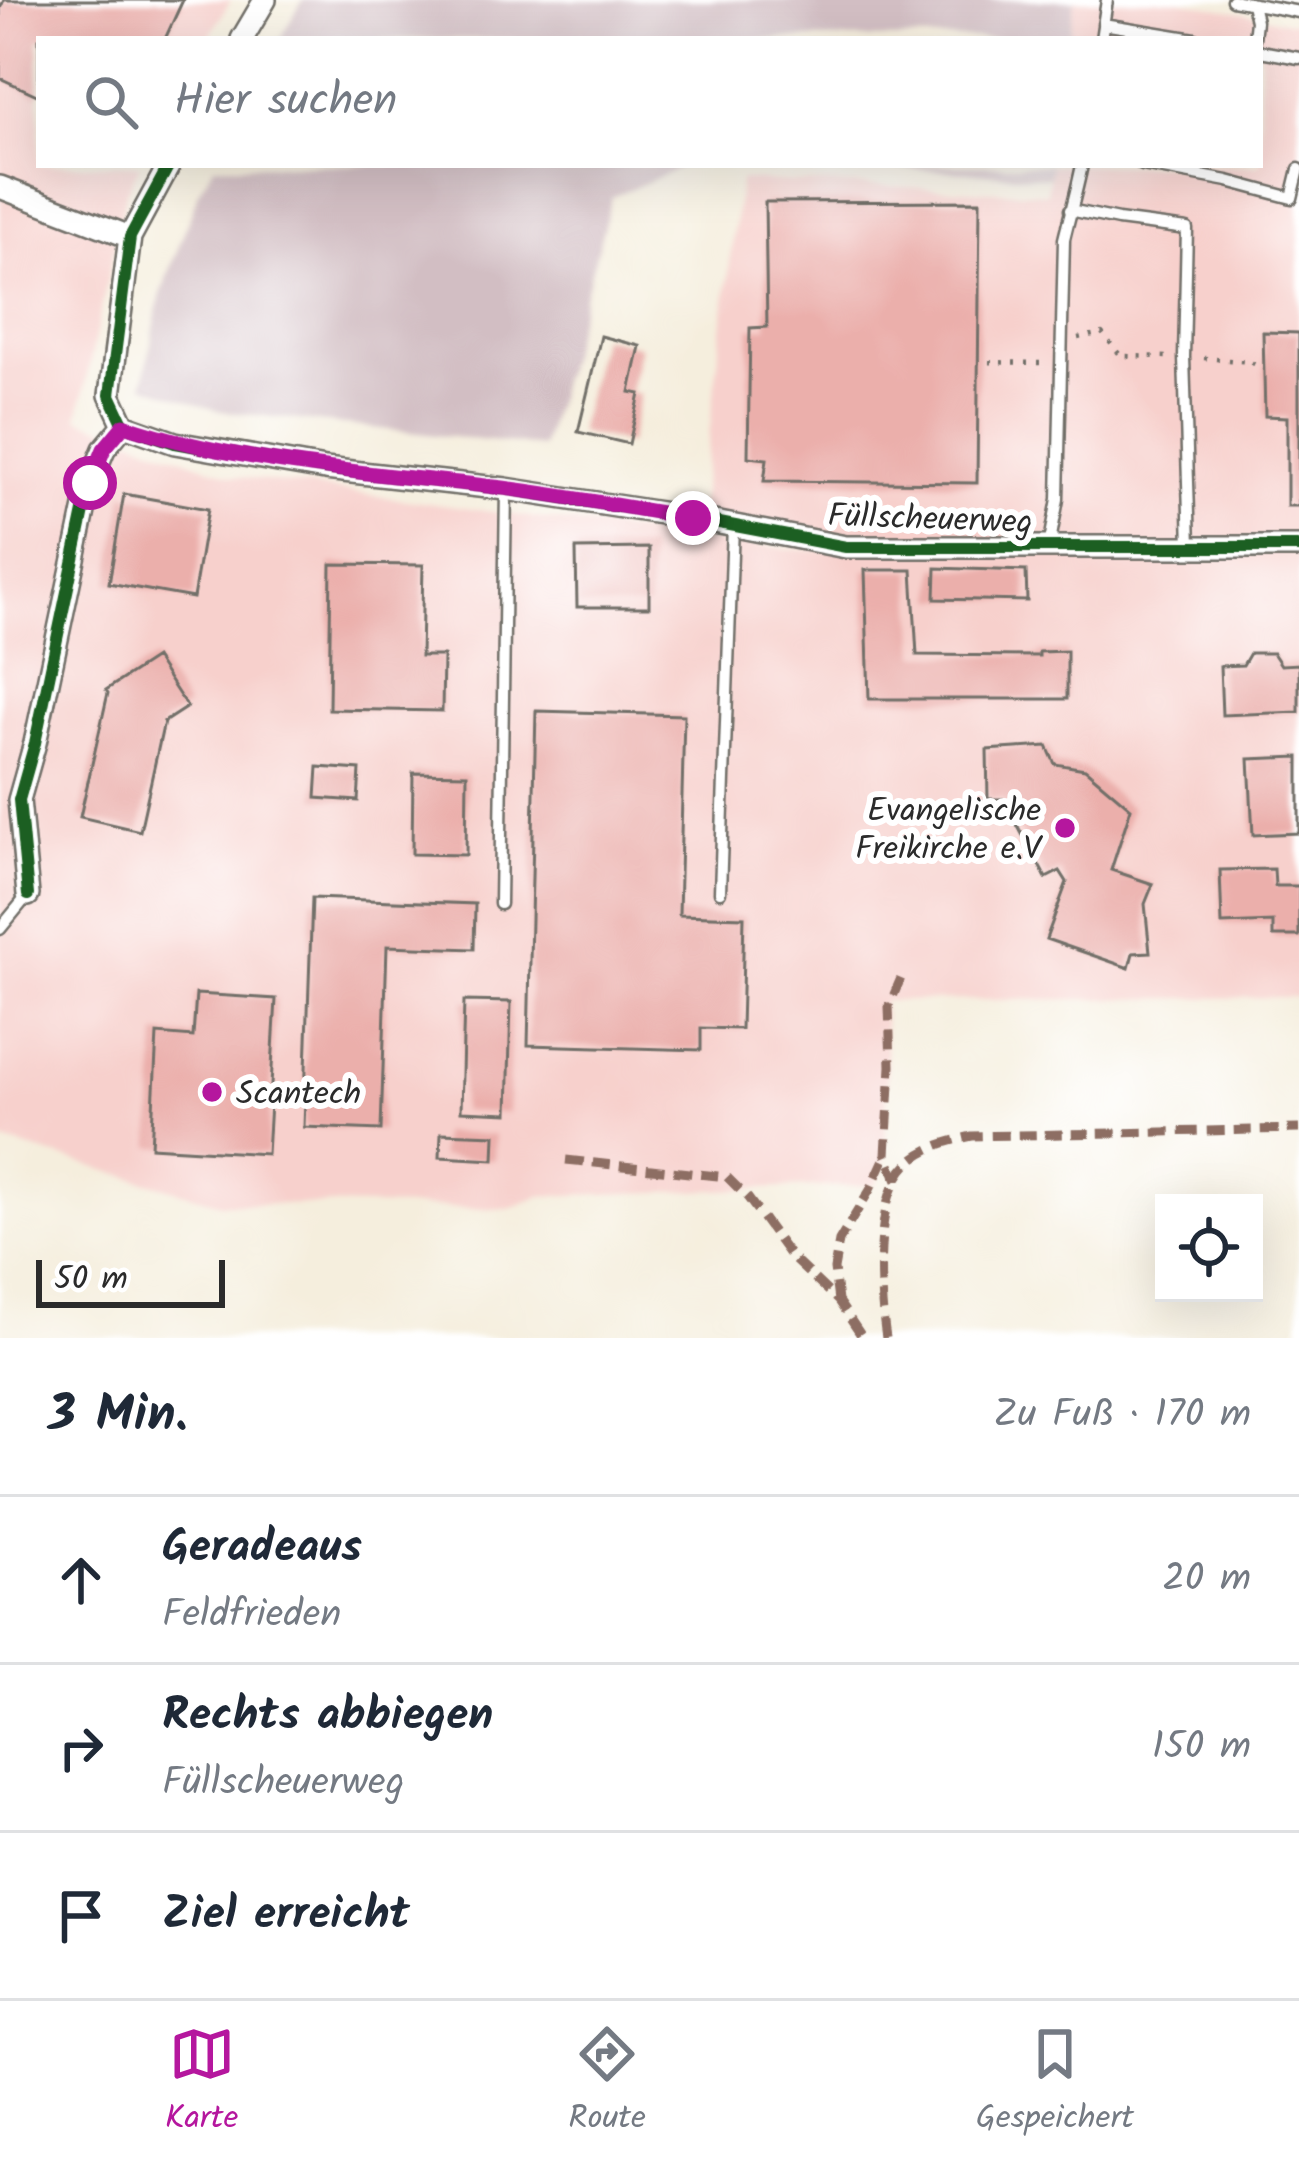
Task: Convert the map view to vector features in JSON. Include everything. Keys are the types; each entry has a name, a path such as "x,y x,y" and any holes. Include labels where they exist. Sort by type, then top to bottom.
{"street":[{"path":"244,36 265,0"},
{"path":"28,895 19,800 90,483 104,449 124,425 110,395 130,237 167,168"},
{"path":"0,187 130,237"},
{"name":"Füllscheuerweg","path":"124,425 175,442 325,469 506,489 847,547 1299,547"}],"lane":[{"path":"1101,36 1107,0"},
{"path":"1232,0 1293,7"},
{"path":"1252,4 1254,36"},
{"path":"1103,24 1177,36"},
{"path":"1263,52 1299,58"},
{"path":"1049,548 1058,499 1064,239 1082,168"},
{"path":"1158,168 1292,198 1299,169"},
{"path":"1070,210 1186,229 1184,357 1190,545"},
{"path":"500,904 506,489"},
{"path":"720,892 734,525"},
{"path":"0,929 28,895"}],"path":[{"path":"1063,346 1083,335 1102,333 1121,356"},
{"path":"977,362 1063,364"}],"shaded area":[{"path":"0,0 231,0 210,36 36,36 36,168 138,168 126,192 78,418 232,476 674,537 832,553 698,525 740,180 1047,193 1051,168 1263,168 1263,36 1069,36 1075,0 1177,0 1299,24 1299,997 883,1001 885,1163 875,1185 541,1196 509,1209 221,1203 0,1140"},
{"path":"303,0 1075,0 1069,36 282,36"},
{"path":"212,168 681,168 612,197 542,447 219,411 143,385 160,297"},
{"path":"894,168 1050,168 1049,177"}],"building":[{"path":"4,0 183,0 166,36 36,36 36,95 0,78"},
{"path":"980,201 977,483 764,481 767,459 748,457 750,328 767,327 765,202"},
{"path":"1263,332 1299,333 1299,506 1287,506 1287,417 1265,416"},
{"path":"601,336 640,346 630,392 640,394 629,444 578,432"},
{"path":"124,494 208,509 193,598 109,583"},
{"path":"649,548 649,607 577,607 576,549"},
{"path":"331,564 423,565 421,656 443,656 442,711 329,709"},
{"path":"936,568 1026,571 1027,601 935,599"},
{"path":"865,570 912,570 917,655 1039,656 1039,652 1067,651 1067,699 869,699"},
{"path":"1250,653 1273,653 1281,665 1299,664 1299,712 1222,715 1220,666 1243,665"},
{"path":"155,658 187,707 164,722 140,831 80,817 106,690"},
{"path":"536,711 684,715 679,915 744,917 741,1029 701,1028 701,1050 528,1045"},
{"path":"1047,746 1055,764 1085,769 1131,808 1111,870 1153,884 1145,904 1150,952 1133,953 1129,968 1046,939 1067,882 1060,871 1046,878 1003,799 988,799 987,750"},
{"path":"1299,757 1299,833 1253,835 1249,759"},
{"path":"318,767 360,770 358,801 316,798"},
{"path":"413,773 467,774 466,855 412,854"},
{"path":"1274,869 1275,886 1299,886 1299,936 1273,936 1273,922 1222,924 1220,870"},
{"path":"312,898 475,904 474,949 387,946 381,1130 304,1127"},
{"name":"Scantech","path":"196,994 276,999 267,1154 151,1147 157,1034 193,1037"},
{"path":"464,1001 511,1002 508,1113 461,1111"},
{"path":"441,1133 495,1135 494,1160 440,1157"}],"marked path":[{"path":"897,1181 886,1155 889,1006 901,978"},
{"path":"886,1338 880,1271 889,1197 910,1162 932,1148 972,1136 1299,1129"},
{"path":"838,1301 834,1269 839,1241 886,1155"},
{"path":"566,1160 727,1177 790,1256 838,1301 863,1338"}],"cycle path":[{"path":"167,168 130,237 110,395 124,425 175,443 325,469 506,489 846,547 1299,547"},
{"path":"28,895 19,800 90,483 104,449 124,425"}],"place":[{"name":"Evangelische Freikirche e.V","path":"1065,828"},
{"name":"Scantech","path":"212,1092"}],"route":[{"path":"90,483 104,449 124,425 175,442 325,469 506,489 693,518"}]}
